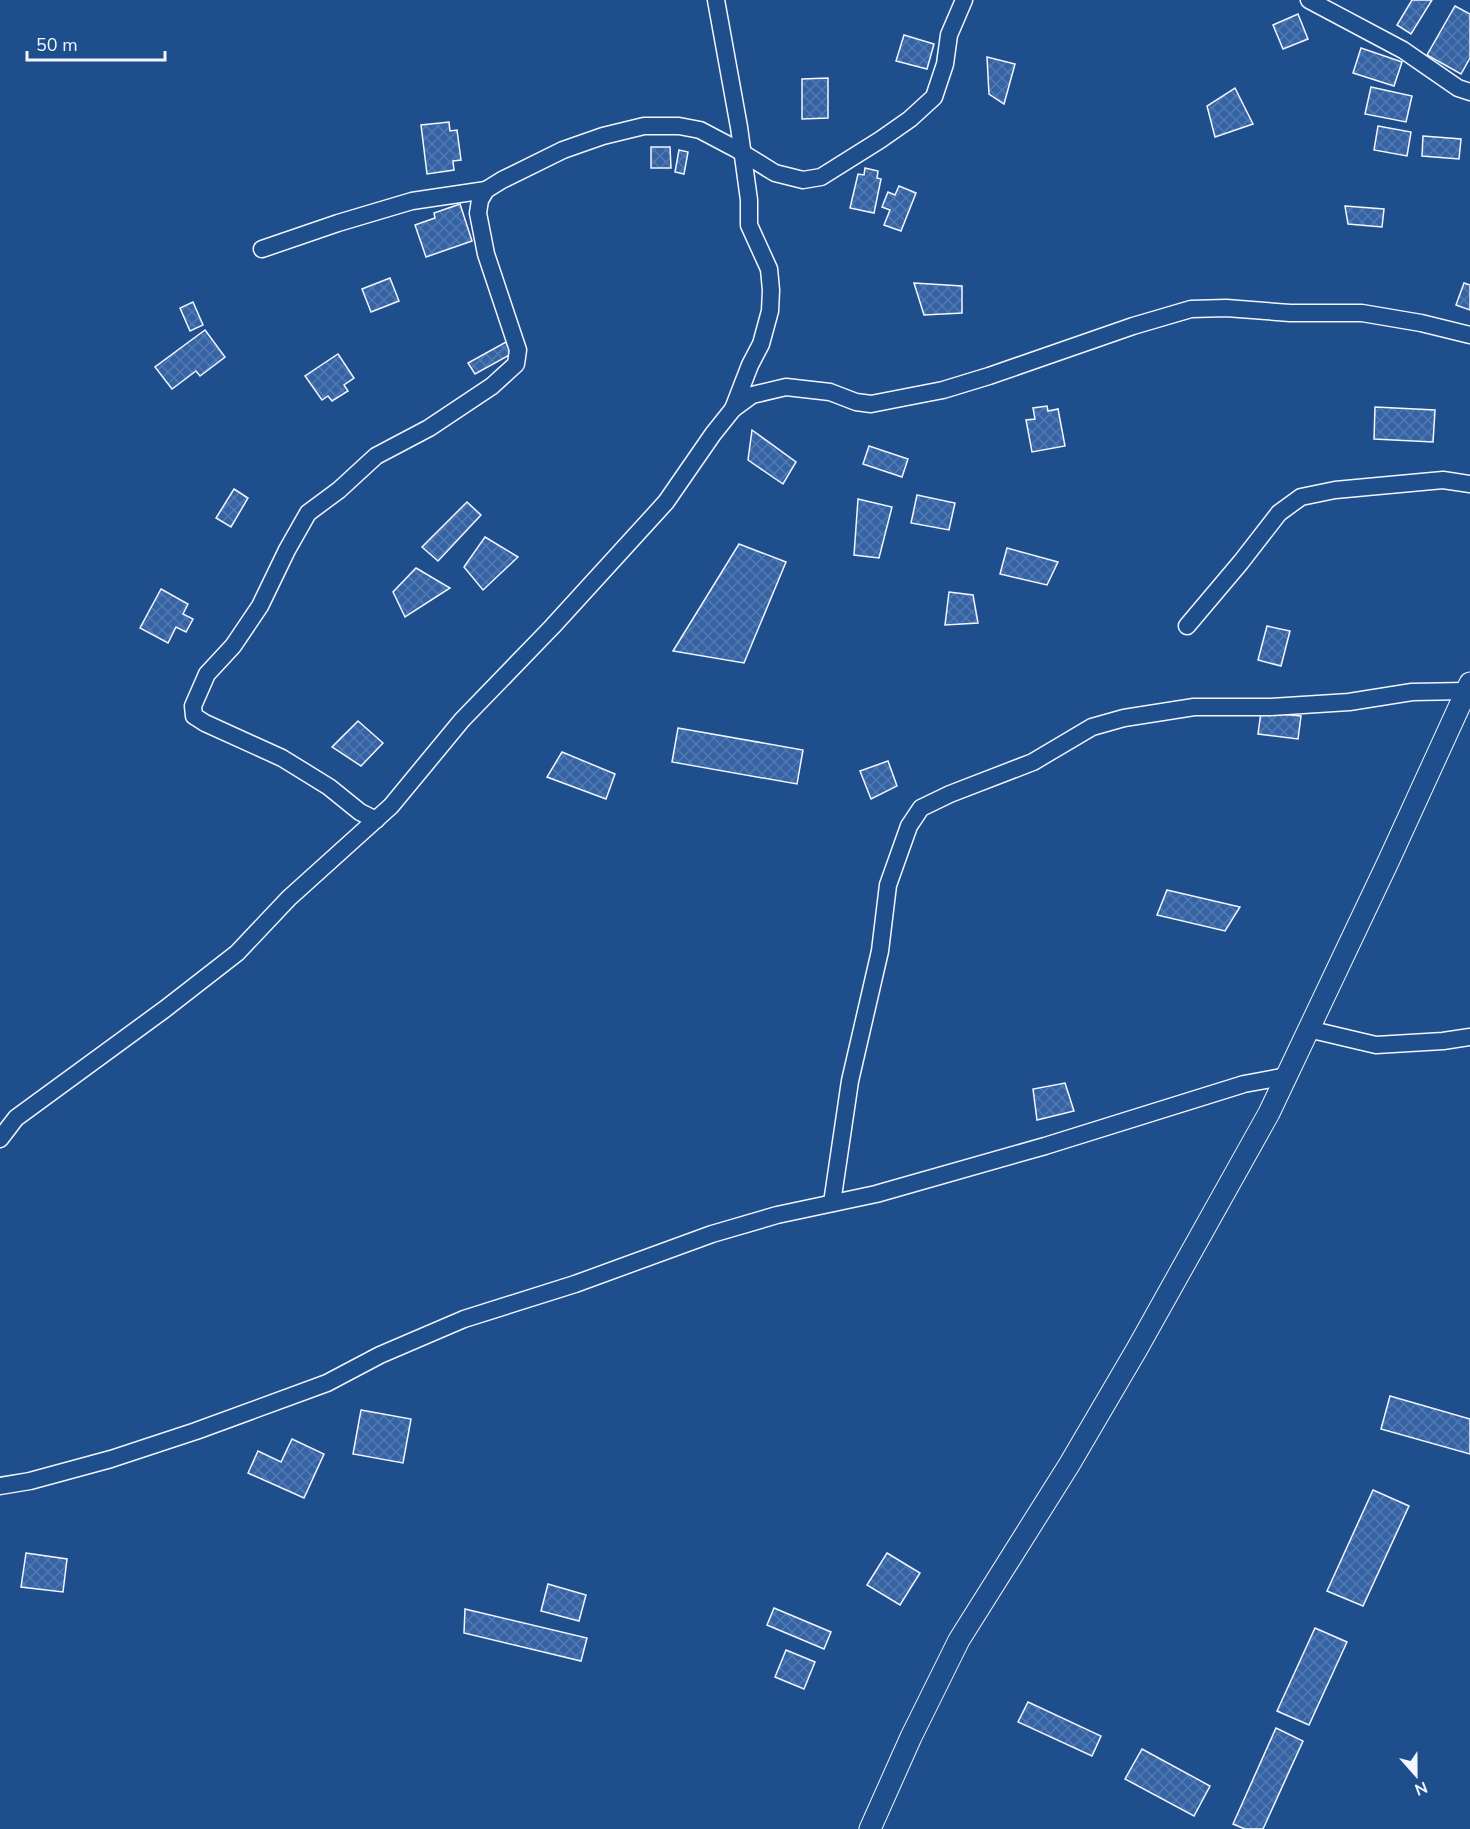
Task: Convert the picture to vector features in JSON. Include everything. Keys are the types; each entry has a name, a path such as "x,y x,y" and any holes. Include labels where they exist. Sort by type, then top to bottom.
{"street":[{"path":"716,0 743,153 749,200 749,225 769,269 770,311 761,344 733,409"},
{"path":"262,249 412,201 486,190 563,150 603,136 644,126 679,126 700,130 775,172 803,180 821,177 910,119 934,97 945,64 949,35 964,0"},
{"path":"1309,0 1403,50 1458,88 1470,92"},
{"path":"376,820 360,813 330,787 282,758 205,723 194,716 193,706 207,674 233,646 261,606 287,550 308,513 339,490 376,456 429,428 492,386 516,364 518,350 486,254 478,213 480,200 486,190"},
{"path":"0,1139 16,1118 165,1010 237,953 288,898 391,806 462,720 552,627 666,502 712,434 733,409 753,395 786,387 830,392 856,402 871,404 943,390 1133,326 1191,309 1226,308 1290,313 1362,313 1470,335"},
{"path":"1187,626 1279,513 1301,498 1335,490 1443,480 1470,484"},
{"path":"832,1203 850,1081 880,951 888,885 909,826 921,808 950,794 1033,762 1092,728 1124,718 1194,707 1282,707 1349,702 1412,692 1468,687 1269,1113 1137,1349 1069,1465 959,1640 911,1737 870,1829"},
{"path":"1308,1029 1376,1045 1470,1037"},
{"path":"0,1486 88,1466 174,1438 327,1383 380,1355 464,1319 575,1284 712,1234 777,1215 876,1194 1045,1146 1244,1084 1287,1076"}],"building":[{"path":"1412,0 1432,0 1411,34 1397,25"},
{"path":"1455,6 1470,14 1470,58 1461,74 1427,55"},
{"path":"1298,14 1308,39 1283,49 1273,25"},
{"path":"904,35 934,44 927,69 896,61"},
{"path":"1361,48 1402,62 1394,86 1353,73"},
{"path":"987,57 1015,64 1004,104 989,94"},
{"path":"828,78 828,118 802,119 802,79"},
{"path":"1371,87 1412,96 1406,122 1365,114"},
{"path":"1235,88 1253,124 1215,137 1207,106"},
{"path":"449,122 450,131 457,130 461,160 453,161 454,170 427,174 421,125"},
{"path":"1378,126 1411,132 1407,156 1374,150"},
{"path":"1423,136 1461,139 1459,159 1422,156"},
{"path":"651,147 670,147 671,168 651,168"},
{"path":"679,150 688,152 684,174 675,172"},
{"path":"865,168 878,171 877,178 881,179 874,213 850,208 858,174 864,175"},
{"path":"899,186 916,193 901,231 884,225 890,210 882,207 888,192 895,195"},
{"path":"460,204 472,241 426,257 415,225 435,218 434,213"},
{"path":"1345,206 1384,209 1382,227 1348,224"},
{"path":"390,278 399,301 371,312 362,289"},
{"path":"914,283 962,286 962,313 924,315"},
{"path":"1464,283 1470,285 1470,310 1456,305"},
{"path":"193,302 203,325 190,331 180,308"},
{"path":"205,330 225,357 200,376 196,371 172,389 155,367"},
{"path":"506,342 513,353 475,374 468,363"},
{"path":"338,354 354,378 344,385 348,391 332,401 328,396 322,400 305,376"},
{"path":"1047,406 1048,411 1058,409 1065,446 1032,452 1026,420 1035,419 1033,408"},
{"path":"1375,407 1435,410 1433,442 1374,439"},
{"path":"752,430 796,462 783,484 748,460"},
{"path":"869,446 908,459 902,477 863,464"},
{"path":"234,489 248,498 231,527 216,518"},
{"path":"917,495 955,503 949,530 911,523"},
{"path":"858,499 892,507 879,558 854,555"},
{"path":"467,502 481,515 438,561 422,547"},
{"path":"485,537 518,557 483,590 464,567"},
{"path":"739,544 786,562 744,663 673,651"},
{"path":"1007,548 1058,562 1047,585 1000,574"},
{"path":"416,568 450,588 405,617 393,592"},
{"path":"161,589 188,604 183,614 193,619 186,632 176,627 168,643 140,628"},
{"path":"949,592 973,595 978,623 945,625"},
{"path":"1267,626 1290,631 1281,666 1258,660"},
{"path":"1261,712 1301,716 1298,739 1258,734"},
{"path":"358,721 383,743 361,766 332,747"},
{"path":"678,728 803,750 797,784 672,762"},
{"path":"562,752 615,774 606,799 547,777"},
{"path":"888,761 897,786 871,799 860,771"},
{"path":"1167,890 1240,907 1225,931 1157,915"},
{"path":"1065,1083 1074,1111 1037,1120 1033,1089"},
{"path":"1390,1396 1470,1419 1470,1454 1381,1429"},
{"path":"361,1410 411,1419 403,1463 353,1454"},
{"path":"292,1439 324,1454 304,1498 248,1473 258,1451 281,1462"},
{"path":"1373,1490 1409,1506 1363,1606 1327,1591"},
{"path":"26,1553 67,1559 63,1592 21,1587"},
{"path":"887,1553 920,1573 900,1605 867,1585"},
{"path":"548,1584 586,1595 579,1621 541,1611"},
{"path":"774,1608 831,1632 824,1649 767,1625"},
{"path":"465,1609 587,1638 581,1661 464,1633"},
{"path":"1315,1628 1347,1642 1309,1725 1277,1711"},
{"path":"786,1650 815,1662 804,1689 775,1677"},
{"path":"1028,1702 1101,1736 1092,1756 1018,1722"},
{"path":"1276,1728 1303,1741 1263,1829 1245,1829 1233,1824"},
{"path":"1142,1749 1210,1786 1194,1816 1125,1779"}]}
